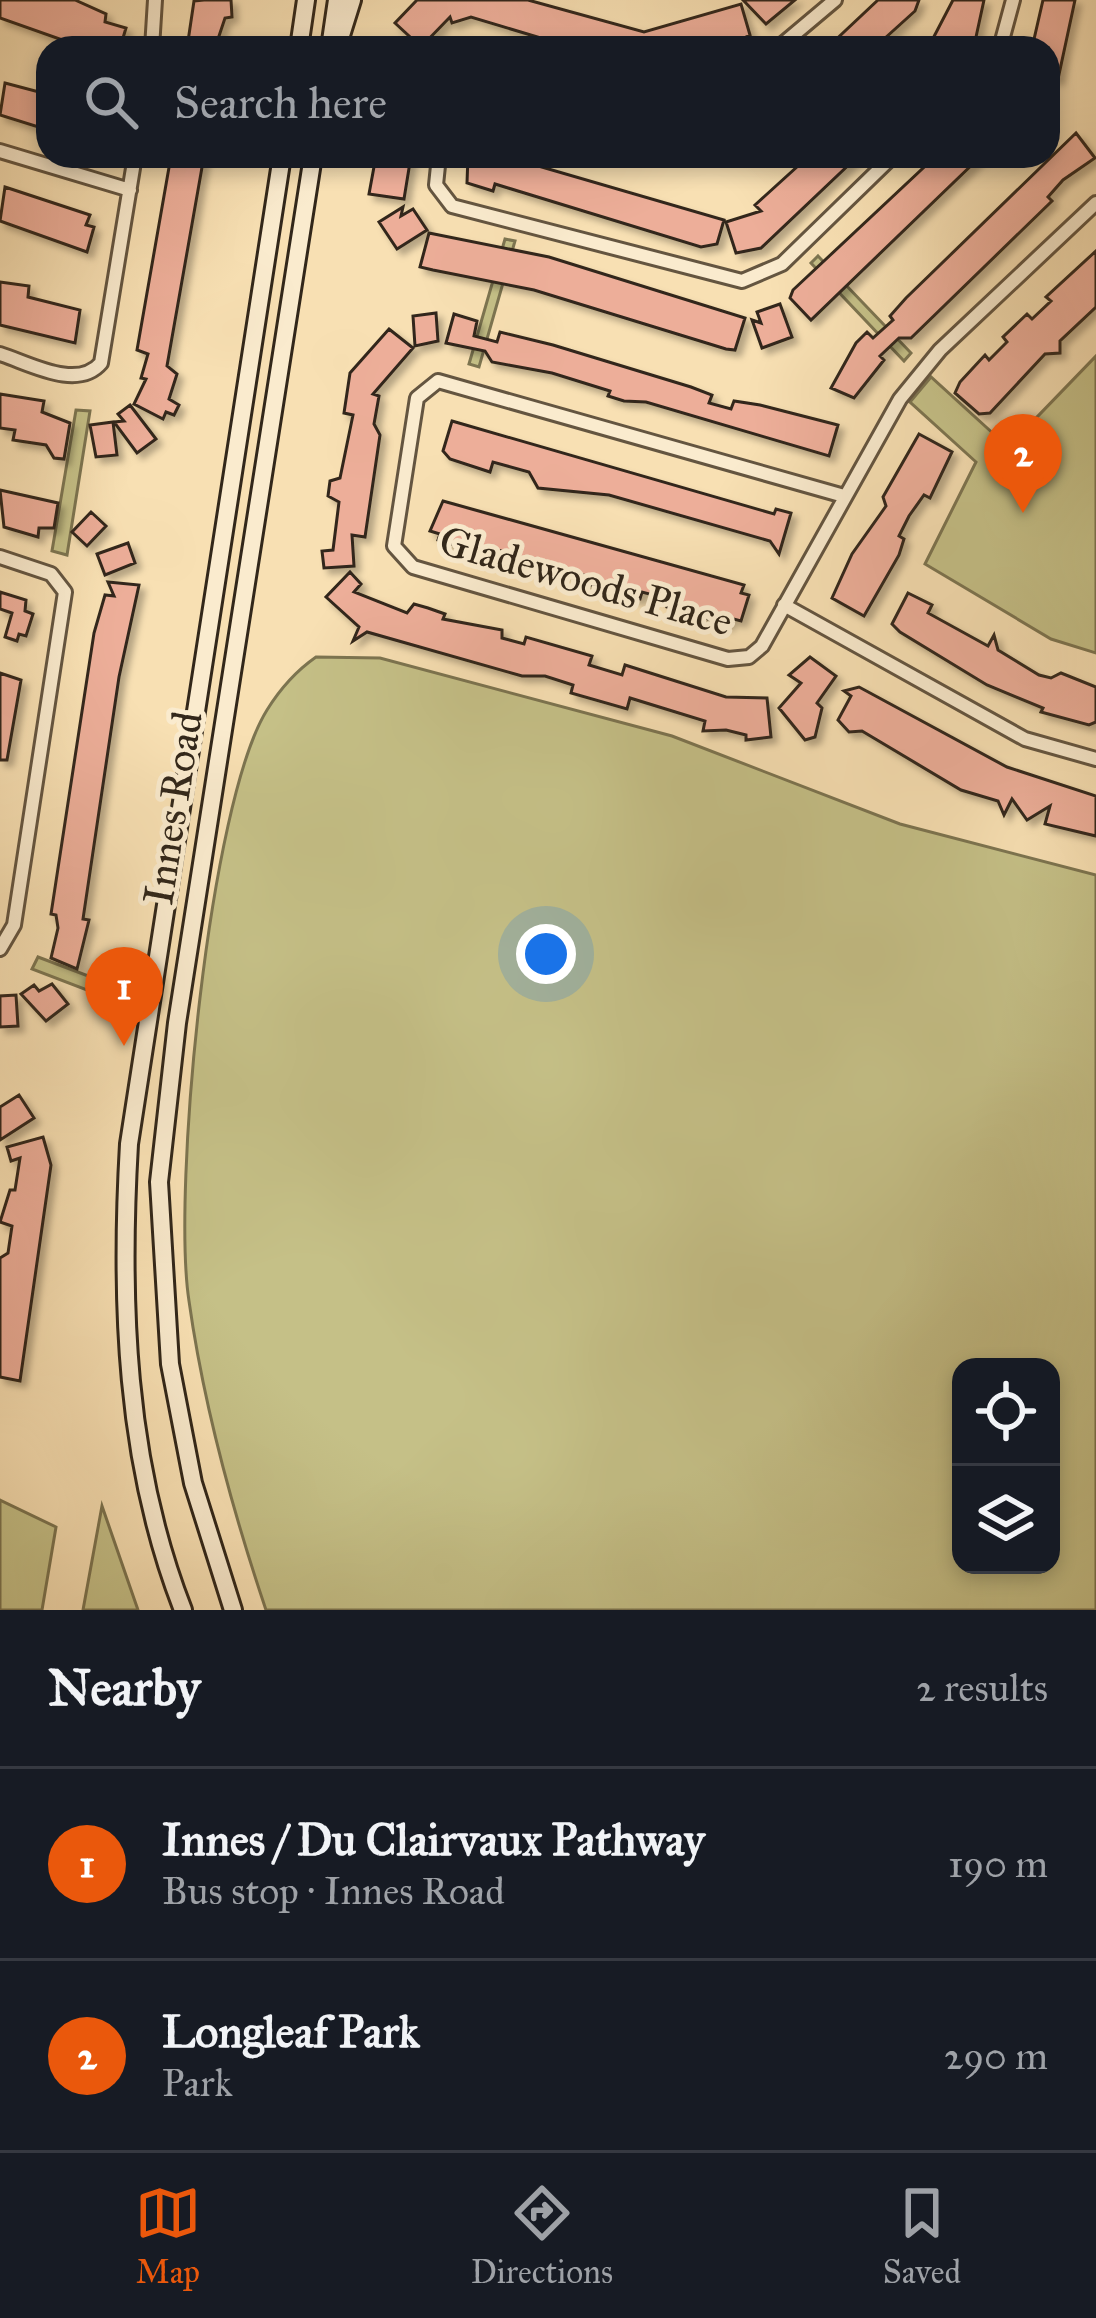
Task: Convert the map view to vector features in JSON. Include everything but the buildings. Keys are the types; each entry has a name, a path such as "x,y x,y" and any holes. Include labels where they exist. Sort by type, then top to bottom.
{"main road":[{"path":"301,36 306,0"},
{"path":"334,36 337,0"},
{"path":"338,36 352,0"},
{"name":"Innes Road","path":"183,1610 146,1486 128,1365 124,1229 129,1144 280,168"},
{"name":"Innes Road","path":"233,1610 198,1502 170,1364 159,1182 177,1023 311,168"}],"street":[{"path":"153,36 155,0"},
{"path":"792,36 835,0"},
{"path":"1003,36 1012,0"},
{"path":"0,151 36,162"},
{"path":"57,168 130,190"},
{"path":"0,354 73,377 87,375 100,363 134,168"},
{"path":"438,168 436,184 452,206 742,280 782,264 881,168"},
{"name":"Gladewoods Place","path":"844,496 438,381 418,398 394,537 405,563 728,659 756,653 784,605 844,496 880,429 931,361 1096,203"},
{"path":"0,557 51,574 65,592 65,605 14,925 0,949"},
{"path":"784,605 1025,739 1096,760"}],"shaded area":[{"path":"505,239 515,241 479,367 469,364"},
{"path":"818,256 911,353 904,361 811,263"},
{"path":"1096,356 1096,653 1051,639 925,564 976,462 910,402 931,377 1008,447"},
{"path":"76,410 90,411 67,555 52,551"},
{"path":"316,657 380,658 672,736 900,824 1096,875 1096,1610 266,1610 220,1458 195,1341 185,1248 186,1175 200,999 228,826 246,758 267,710"},
{"path":"38,957 128,991 126,1005 32,969"},
{"path":"0,1500 56,1527 42,1610 0,1610"},
{"path":"102,1506 138,1610 83,1610"}],"place":[{"name":"Longleaf Park","path":"1023,513"},
{"name":"Innes / Du Clairvaux Pathway","path":"124,1046"}]}
